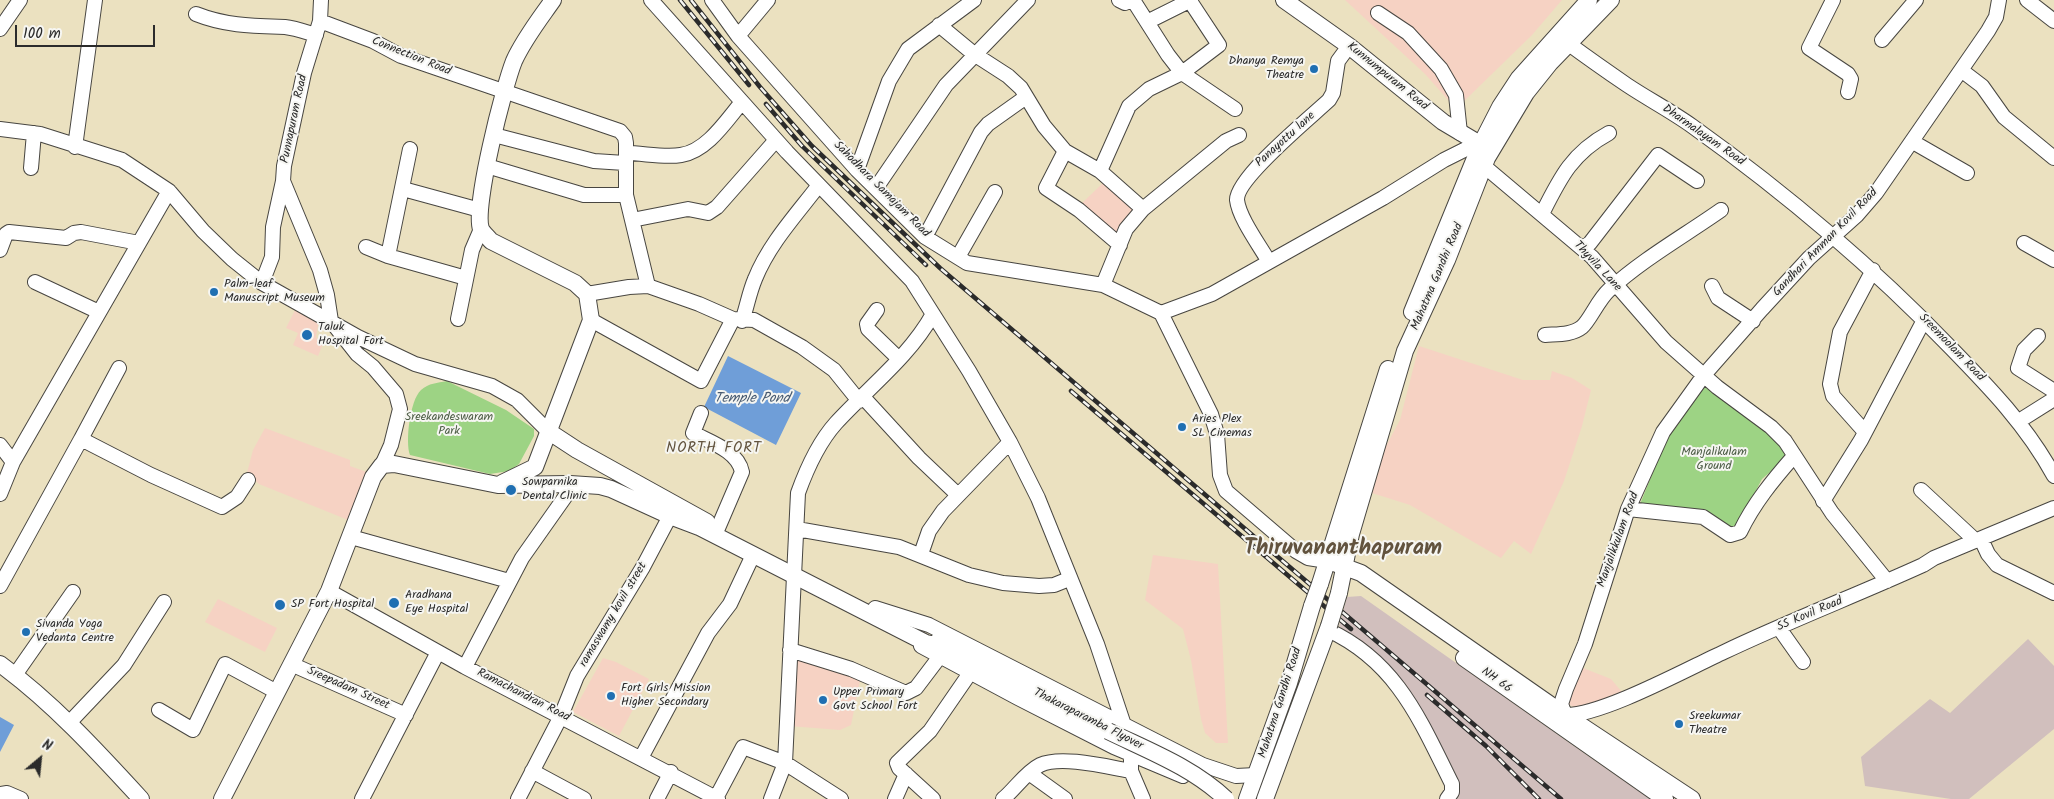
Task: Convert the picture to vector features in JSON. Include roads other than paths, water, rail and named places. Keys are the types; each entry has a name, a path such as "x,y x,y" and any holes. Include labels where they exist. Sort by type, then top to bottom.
{"main road":[{"name":"Kunnumpuram Road","path":"1284,0 1349,46 1443,122 1486,148"},
{"name":"Mahatma Gandhi Road","path":"1248,799 1381,405 1486,148 1519,78 1589,0"},
{"name":"Mahatma Gandhi Road","path":"1265,799 1329,628 1339,593 1381,405 1446,260 1484,166 1486,148 1526,92 1611,0"},
{"path":"498,485 535,467 591,320 587,294 575,283 491,241 481,230 480,210 487,166 504,92 525,39 551,1"},
{"path":"548,431 577,450 795,572"},
{"path":"222,799 329,591 338,562 351,537 373,476 382,464 394,464 498,485 570,484 600,486 700,527 753,555 795,572"},
{"path":"1351,534 1358,558 1375,583"},
{"name":"NH 66","path":"1326,564 1343,570 1561,720 1692,799"},
{"path":"1343,570 1375,583"},
{"name":"Thakaraparamba Flyover","path":"795,572 877,614 926,633 944,651 1114,728 1207,782 1226,799"},
{"name":"NH 66","path":"1375,583 1561,720 1664,799"},
{"path":"0,664 69,723 141,799"}],"street":[{"path":"0,29 20,0"},
{"path":"75,147 95,0"},
{"name":"Punnapuram Road","path":"321,0 320,21 304,73 284,166 283,181 320,270 327,295 331,321"},
{"path":"651,0 776,140 912,281 933,314 1010,442 1038,498 1097,644 1123,722 1114,728"},
{"name":"Sahodhara Samajam Road","path":"712,0 738,36 857,170 925,237 967,263 1103,285 1161,313"},
{"path":"738,36 768,0"},
{"path":"857,170 889,81 898,64 915,42 974,0"},
{"path":"876,188 946,86 974,54 1028,0"},
{"path":"1120,0 1125,3 1133,0 1182,73 1235,109"},
{"path":"1100,171 1129,106 1149,89 1182,73 1219,45 1191,0 1147,22"},
{"path":"1833,0 1809,48 1848,74 1850,79 1848,92"},
{"path":"1882,40 1916,0"},
{"name":"Gandhari Amman Kovil Road","path":"1704,375 1832,236 1857,215 1876,193 1913,142 1996,17 1999,0"},
{"path":"2027,0 2054,21"},
{"path":"1378,13 1408,34 1441,69 1456,95 1460,133"},
{"path":"196,14 224,24 270,28 286,27 316,35"},
{"name":"Connection Road","path":"320,21 373,41 401,56 616,129 625,137 626,195 648,286"},
{"path":"939,25 974,54 1008,76 1026,96 1044,126 1065,151 1100,171 1142,209"},
{"name":"Dharmalayam Road","path":"1569,44 1690,125 1788,197 1832,236"},
{"name":"Panayottu lane","path":"1269,262 1241,212 1237,200 1240,190 1253,170 1329,100 1333,93 1338,61 1349,46"},
{"path":"1961,70 1982,86 2004,117 2054,158"},
{"path":"925,237 981,132 988,124 1026,96"},
{"path":"494,135 594,161 680,156 690,152 711,138 742,102"},
{"path":"0,129 34,133 122,160 169,191 203,231 262,284 373,345 414,364 492,386 517,400 548,431"},
{"path":"31,168 34,133"},
{"path":"1542,214 1562,173 1590,143 1609,133"},
{"path":"1103,285 1126,229 1142,209 1218,147 1239,135"},
{"path":"632,220 688,209 708,213 717,207 776,140"},
{"path":"1913,142 1967,173"},
{"path":"1326,564 1308,558 1296,551 1226,491 1220,475 1217,434 1211,414 1161,313 1212,294 1383,198 1444,160 1466,149 1486,148"},
{"path":"388,256 410,149"},
{"path":"1065,151 1046,188 1080,210 1120,245"},
{"path":"1582,248 1590,243 1658,155 1697,181"},
{"path":"487,166 584,195 626,195"},
{"name":"Thyvila Lane","path":"1484,166 1582,248 1666,342 1704,375 1771,427 1794,456 1823,501 1887,581"},
{"path":"262,284 272,258 273,227 283,181"},
{"path":"591,320 701,381 738,320 761,267 786,225 819,185"},
{"path":"402,190 480,210"},
{"path":"0,494 13,462 169,191"},
{"path":"958,257 995,192"},
{"path":"1545,335 1573,332 1583,326 1593,309 1615,285 1653,255 1721,210"},
{"path":"458,319 472,250 481,230"},
{"path":"0,250 6,234 9,232 66,238 74,233 81,232 139,243"},
{"name":"Sreemoolam Road","path":"1832,236 1873,270 1924,320 2019,421 2054,476"},
{"path":"2024,243 2054,260"},
{"path":"366,247 388,256 466,278"},
{"path":"1865,432 1833,396 1830,384 1840,332 1873,270"},
{"path":"35,282 99,312"},
{"path":"587,294 648,286 675,294 738,320 754,320 769,327 802,347 834,370 919,458 958,494"},
{"path":"1712,286 1718,298 1753,321"},
{"path":"877,310 867,324 868,330 899,359"},
{"path":"771,799 785,763 798,493 807,468 821,443 836,423 899,359 923,331 933,314"},
{"path":"1823,501 1865,432 1924,320"},
{"path":"331,321 357,354 373,367 396,394 400,409 391,445 382,464"},
{"path":"2038,336 2024,350 2018,368 2054,391"},
{"path":"0,586 119,368"},
{"name":"Manjalikkulam Road","path":"1561,720 1561,704 1585,644 1628,509 1663,432 1704,375"},
{"path":"2019,421 2054,399"},
{"path":"702,413 693,433 735,457 740,463 742,472 718,528"},
{"path":"81,439 151,475 222,507 238,497 248,480"},
{"path":"921,554 929,531 958,494 1010,442"},
{"path":"0,445 13,462"},
{"path":"1628,509 1703,517 1730,535 1740,532 1750,511 1772,481 1794,456"},
{"path":"465,667 522,558 565,496 570,484"},
{"path":"1921,490 1979,540 1998,565 2054,593"},
{"name":"SS Kovil Road","path":"1561,720 1620,699 2054,508"},
{"name":"ramaswamy kovil street","path":"518,799 561,716 577,676 643,567 670,516"},
{"path":"797,528 900,547 969,575 1003,583 1038,586 1054,585 1070,579"},
{"path":"351,537 509,581"},
{"path":"641,758 708,633 730,604 753,555"},
{"name":"Ramachandran Road","path":"329,591 465,667 670,772 700,794 717,798"},
{"path":"15,675 74,592"},
{"path":"69,723 124,665 164,602"},
{"path":"877,614 929,625 1114,728 1204,766 1236,776 1256,775"},
{"path":"1329,628 1363,650 1412,703 1452,784 1452,792 1447,799"},
{"path":"1779,628 1803,662"},
{"path":"790,650 851,669 906,693 916,688 944,651 970,673 1131,754 1173,771 1200,786 1214,799"},
{"path":"362,799 438,652"},
{"path":"158,710 193,730 225,664 276,691"},
{"name":"Sreepadam Street","path":"291,664 406,715"},
{"path":"933,799 899,768 897,763 930,731 970,673"},
{"path":"1114,728 1131,754 1131,771 1143,799"},
{"path":"717,798 743,747 785,763 841,799"},
{"path":"1003,799 1039,765 1064,761 1131,771"},
{"path":"532,771 584,799"},
{"path":"657,799 670,772"},
{"path":"1029,773 1065,799"},
{"path":"896,799 906,774"},
{"path":"3,793 21,799"}],"water":[{"name":"Temple Pond","path":"728,356 801,393 776,445 704,407"},
{"path":"0,717 14,725 0,752"}],"railway":[{"path":"680,0 749,85"},
{"path":"691,0 760,87 812,146 940,268 1561,799"},
{"path":"766,104 802,146 926,265"},
{"path":"1071,391 1351,629"},
{"path":"1427,695 1486,746 1539,799"}],"place":[{"name":"Dhanya Remya Theatre","path":"1314,69"},
{"name":"Palm-leaf Manuscript Museum","path":"214,292"},
{"name":"Taluk Hospital Fort","path":"307,335"},
{"name":"Aries Plex SL Cinemas","path":"1182,427"},
{"name":"Sowparnika Dental Clinic","path":"511,490"},
{"name":"Aradhana Eye Hospital","path":"394,603"},
{"name":"SP Fort Hospital","path":"280,605"},
{"name":"Sivanda Yoga Vedanta Centre","path":"26,632"},
{"name":"Fort Girls Mission Higher Secondary","path":"611,696"},
{"name":"Upper Primary Govt School Fort","path":"823,700"},
{"name":"Sreekumar Theatre","path":"1679,724"}],"district":[{"name":"NORTH FORT","path":"714,449"},
{"name":"Thiruvananthapuram","path":"1343,550"}],"park label":[{"name":"Sreekandeswaram Park","path":"449,425"},
{"name":"Manjalikulam Ground","path":"1714,460"}]}
